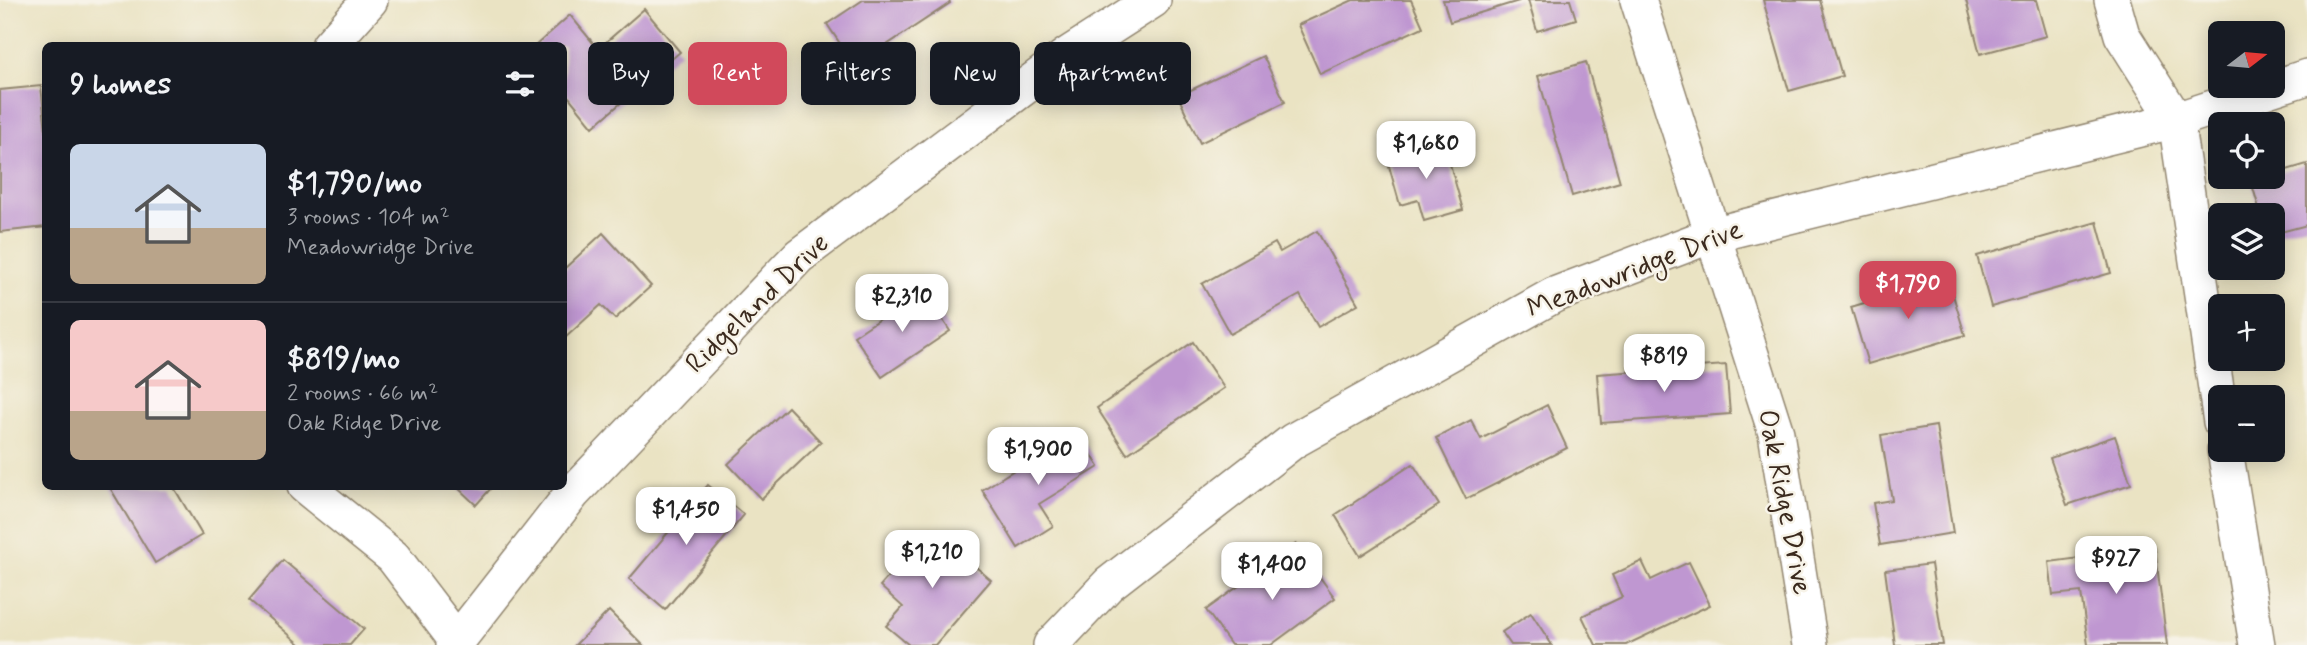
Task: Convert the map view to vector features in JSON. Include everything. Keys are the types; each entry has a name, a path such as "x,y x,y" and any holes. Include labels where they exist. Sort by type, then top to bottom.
{"street":[{"path":"333,42 370,0"},
{"name":"Ridgeland Drive","path":"456,643 572,494 799,256 1066,56 1153,0"},
{"name":"Oak Ridge Drive","path":"1638,0 1776,433 1810,645"},
{"path":"2112,0 2122,34 2176,120 2215,385"},
{"name":"Meadowridge Drive","path":"1051,645 1109,584 1293,441 1554,295 1712,235 2176,120 2307,77"},
{"path":"2227,462 2257,645"},
{"path":"310,490 393,557 456,643"}],"building":[{"path":"863,0 949,0 950,3 891,42 839,42 827,24"},
{"path":"1353,0 1411,0 1423,27 1320,74 1298,25"},
{"path":"1443,0 1519,0 1519,1 1450,22"},
{"path":"1528,0 1570,0 1576,19 1537,31"},
{"path":"1763,0 1820,0 1842,76 1789,91"},
{"path":"1966,0 2036,0 2046,36 1980,54"},
{"path":"644,9 672,42 606,42"},
{"path":"570,15 592,42 588,42 588,105 619,105 593,127 567,95 567,42 540,42"},
{"path":"674,45 680,52 674,57"},
{"path":"1263,56 1285,102 1200,143 1182,105 1191,105 1191,90"},
{"path":"1586,62 1620,182 1572,196 1538,76"},
{"path":"41,86 42,227 0,232 0,90"},
{"path":"1444,143 1463,210 1424,221 1418,200 1400,205 1387,159"},
{"path":"2307,164 2307,225 2285,231 2285,203 2257,203 2253,189 2285,189 2285,170"},
{"path":"2097,222 2111,273 1991,307 1977,256"},
{"path":"1317,231 1358,304 1318,327 1300,295 1230,334 1202,284 1275,243 1280,252"},
{"path":"603,233 651,286 615,319 601,305 567,336 567,266"},
{"path":"1948,278 1965,335 1868,364 1851,307"},
{"path":"923,290 950,331 882,377 854,336"},
{"path":"1193,342 1224,388 1127,454 1097,408"},
{"path":"1726,365 1730,414 1601,423 1597,374"},
{"path":"1547,405 1567,448 1466,499 1436,438 1471,420 1481,439"},
{"path":"788,407 821,442 761,499 728,464"},
{"path":"1936,426 1953,533 1880,545 1873,503 1892,500 1881,435"},
{"path":"1077,431 1099,467 1039,504 1053,526 1018,548 982,490"},
{"path":"2115,436 2131,484 2067,505 2050,458"},
{"path":"1413,464 1439,505 1360,556 1335,515"},
{"path":"708,485 744,515 665,610 629,579"},
{"path":"111,490 175,490 202,535 155,563"},
{"path":"460,490 489,490 476,505"},
{"path":"931,528 991,580 935,645 909,645 886,626 903,607 880,586"},
{"path":"1296,544 1335,598 1271,645 1231,645 1206,610"},
{"path":"2155,548 2167,645 2088,645 2081,592 2053,595 2049,562"},
{"path":"283,560 364,629 350,645 301,645 249,600"},
{"path":"1642,561 1651,580 1689,562 1710,605 1626,645 1596,645 1582,616 1622,597 1612,575"},
{"path":"1931,564 1943,645 1895,645 1885,570"},
{"path":"609,611 643,645 575,645"},
{"path":"1531,613 1552,645 1511,645 1502,632"}]}
